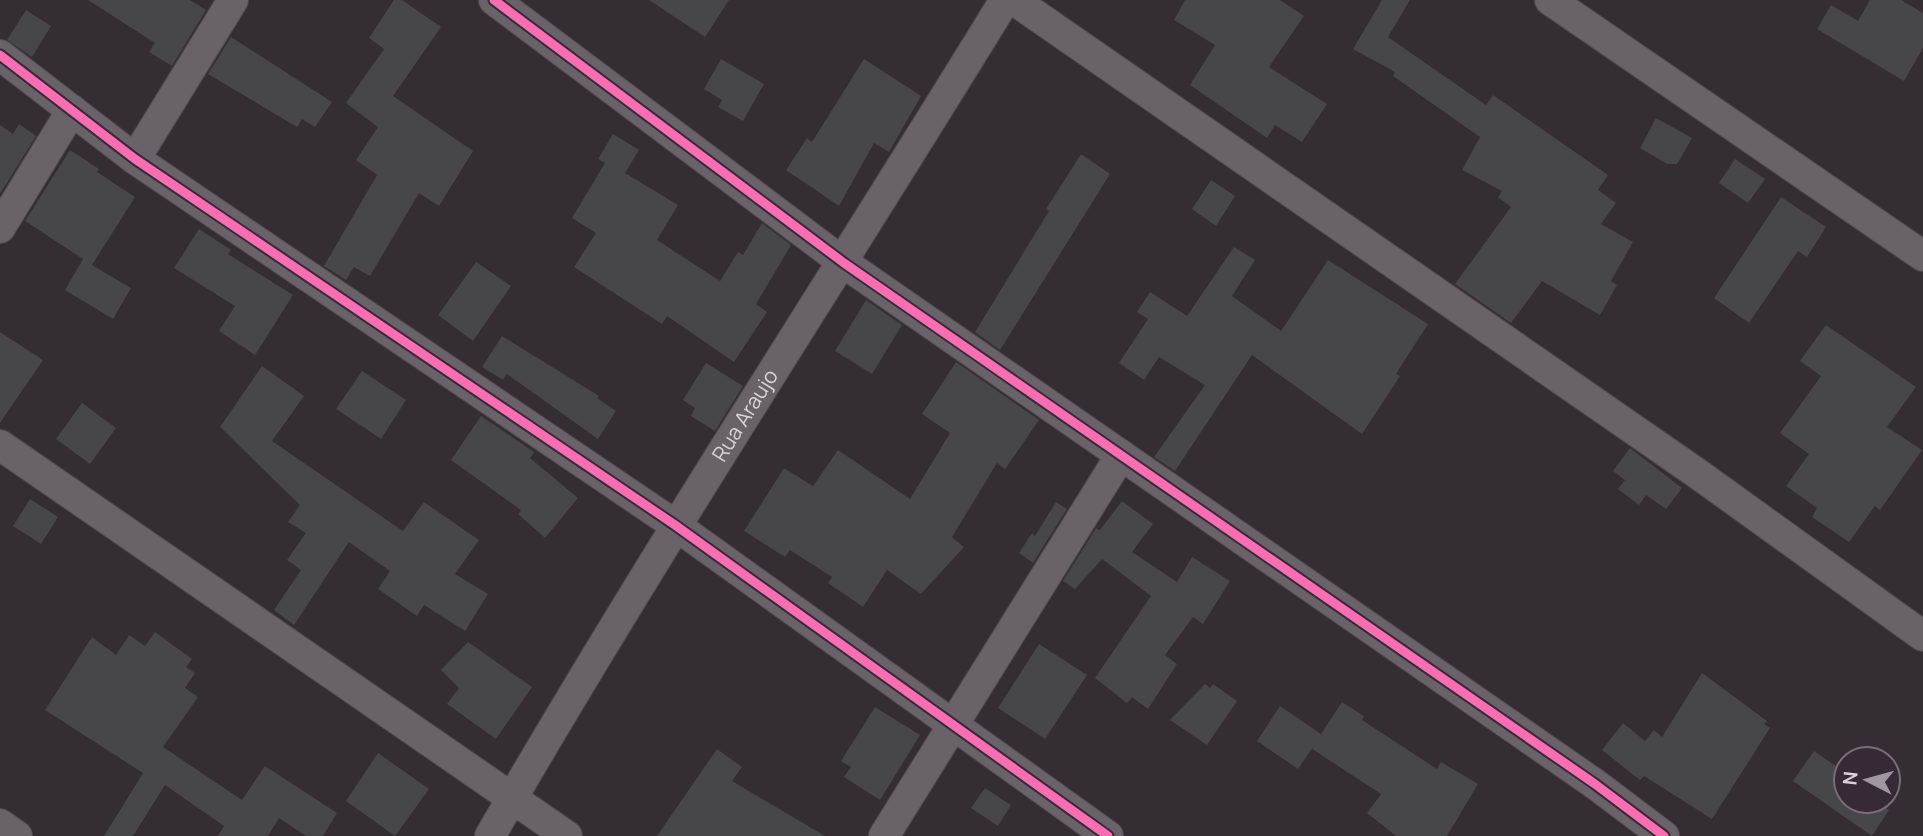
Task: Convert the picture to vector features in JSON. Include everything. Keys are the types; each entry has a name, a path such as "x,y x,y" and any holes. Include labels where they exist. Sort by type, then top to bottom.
{"street":[{"path":"135,159 233,0"},
{"path":"494,0 844,263 1595,784 1664,836"},
{"name":"Rua Araujo","path":"490,836 675,525 844,263 1005,0"},
{"path":"1014,0 1698,474 1923,636"},
{"path":"1550,0 1923,256"},
{"path":"0,55 135,159 675,525 1108,836"},
{"path":"0,228 72,110"},
{"path":"0,445 511,800 567,836"},
{"path":"884,836 1121,455"},
{"path":"0,824 17,836"}],"building":[{"path":"88,0 190,0 206,10 172,66 149,52 155,43"},
{"path":"394,0 402,0 441,27 393,96 473,151 439,206 419,193 370,276 354,267 346,280 324,266 377,175 356,160 378,127 346,103 384,49 369,38"},
{"path":"649,0 729,0 705,37"},
{"path":"1185,0 1280,0 1304,16 1269,67 1327,104 1302,142 1275,125 1267,138 1190,85 1215,45 1174,20"},
{"path":"1382,0 1410,0 1388,37 1486,105 1493,95 1608,175 1598,190 1616,203 1601,224 1633,242 1611,281 1617,285 1600,315 1542,281 1511,323 1455,284 1511,207 1498,197 1502,191 1462,170 1480,137 1393,76 1395,72 1353,49"},
{"path":"1870,0 1901,0 1923,13 1923,48 1904,81 1817,29 1831,5 1858,21"},
{"path":"26,10 51,26 32,57 7,40"},
{"path":"231,37 332,102 315,127 302,119 297,127 208,74"},
{"path":"721,59 764,84 743,121 718,107 722,100 704,89"},
{"path":"864,59 921,96 889,152 874,143 839,206 786,170 807,138 812,142"},
{"path":"1656,118 1692,138 1677,164 1667,164 1640,148"},
{"path":"19,124 36,136 0,194 0,125 13,134"},
{"path":"613,134 639,150 625,173 678,205 657,240 720,281 738,252 743,255 762,223 791,245 756,304 767,312 734,362 667,316 662,324 574,267 596,233 572,218 605,163 598,159"},
{"path":"70,150 135,197 92,265 131,288 113,319 65,290 83,259 25,221"},
{"path":"1081,154 1110,174 1000,350 975,332"},
{"path":"1735,159 1765,179 1748,203 1719,183"},
{"path":"1211,180 1235,196 1216,226 1192,209"},
{"path":"1781,197 1826,227 1807,257 1798,251 1749,323 1714,298"},
{"path":"199,229 231,250 228,254 293,295 255,355 219,331 235,306 174,268"},
{"path":"1234,247 1255,260 1232,296 1281,331 1328,260 1428,324 1396,374 1400,376 1362,434 1252,355 1175,471 1154,457 1205,385 1159,357 1144,380 1119,363 1148,319 1137,312 1150,292 1187,316"},
{"path":"476,262 511,286 473,341 438,315"},
{"path":"866,300 902,325 872,374 835,351"},
{"path":"1826,325 1916,387 1887,427 1922,450 1880,510 1875,506 1849,542 1812,517 1817,508 1786,486 1809,454 1780,433 1821,376 1800,361"},
{"path":"0,332 43,360 0,423"},
{"path":"502,336 599,396 597,398 616,411 598,439 507,374 503,380 482,367"},
{"path":"956,362 1039,420 1005,469 997,463 952,537 964,547 921,594 887,570 863,607 828,583 832,577 790,550 785,557 744,531 784,468 813,486 838,450 910,499 950,433 922,414"},
{"path":"706,363 743,386 715,431 691,416 695,408 683,400"},
{"path":"262,366 304,396 272,441 403,531 424,502 479,540 455,574 488,594 465,631 424,605 417,616 378,589 390,571 349,542 294,625 274,610 301,570 287,560 306,533 288,522 300,505 220,427"},
{"path":"362,371 406,400 381,439 336,409"},
{"path":"82,403 116,428 90,464 56,439"},
{"path":"481,416 534,452 530,458 578,498 545,538 518,514 521,510 451,460"},
{"path":"1630,448 1682,488 1666,509 1646,495 1639,505 1618,489 1625,480 1613,471"},
{"path":"30,499 58,517 41,544 13,526"},
{"path":"1122,501 1153,524 1132,552 1177,582 1192,557 1230,581 1203,624 1193,617 1165,655 1177,664 1148,709 1132,697 1127,703 1095,678 1151,596 1102,559 1075,589 1063,581 1096,528 1100,530"},
{"path":"1056,502 1067,509 1033,563 1019,553 1032,533 1035,536"},
{"path":"155,632 192,659 186,667 195,673 185,688 198,697 163,747 242,800 265,766 337,813 323,836 306,836 279,818 268,836 218,836 224,826 165,785 133,836 104,836 143,773 45,710 92,637 116,655 129,635 145,646"},
{"path":"468,642 532,687 496,739 447,704 459,688 441,670"},
{"path":"1039,644 1087,675 1045,739 998,708"},
{"path":"1702,673 1767,721 1764,724 1770,728 1712,819 1644,776 1640,780 1602,750 1623,723 1645,741 1654,730 1662,737"},
{"path":"1205,684 1210,688 1213,684 1237,701 1207,745 1170,720"},
{"path":"1342,702 1364,716 1362,720 1437,769 1441,762 1478,784 1447,836 1396,836 1367,813 1381,794 1312,749 1317,741 1298,769 1257,741 1280,706 1321,734"},
{"path":"875,707 920,735 880,800 844,777 851,767 841,761"},
{"path":"717,749 742,767 732,781 825,836 657,836"},
{"path":"1814,751 1832,763 1832,808 1793,781"},
{"path":"378,753 429,789 395,836 346,801"},
{"path":"985,788 1011,805 998,826 971,808"},
{"path":"1842,815 1886,815 1872,836"}],"cycle path":[{"path":"494,0 844,263 1595,784 1664,836"},
{"path":"0,55 135,159 675,525 1108,836"}]}
